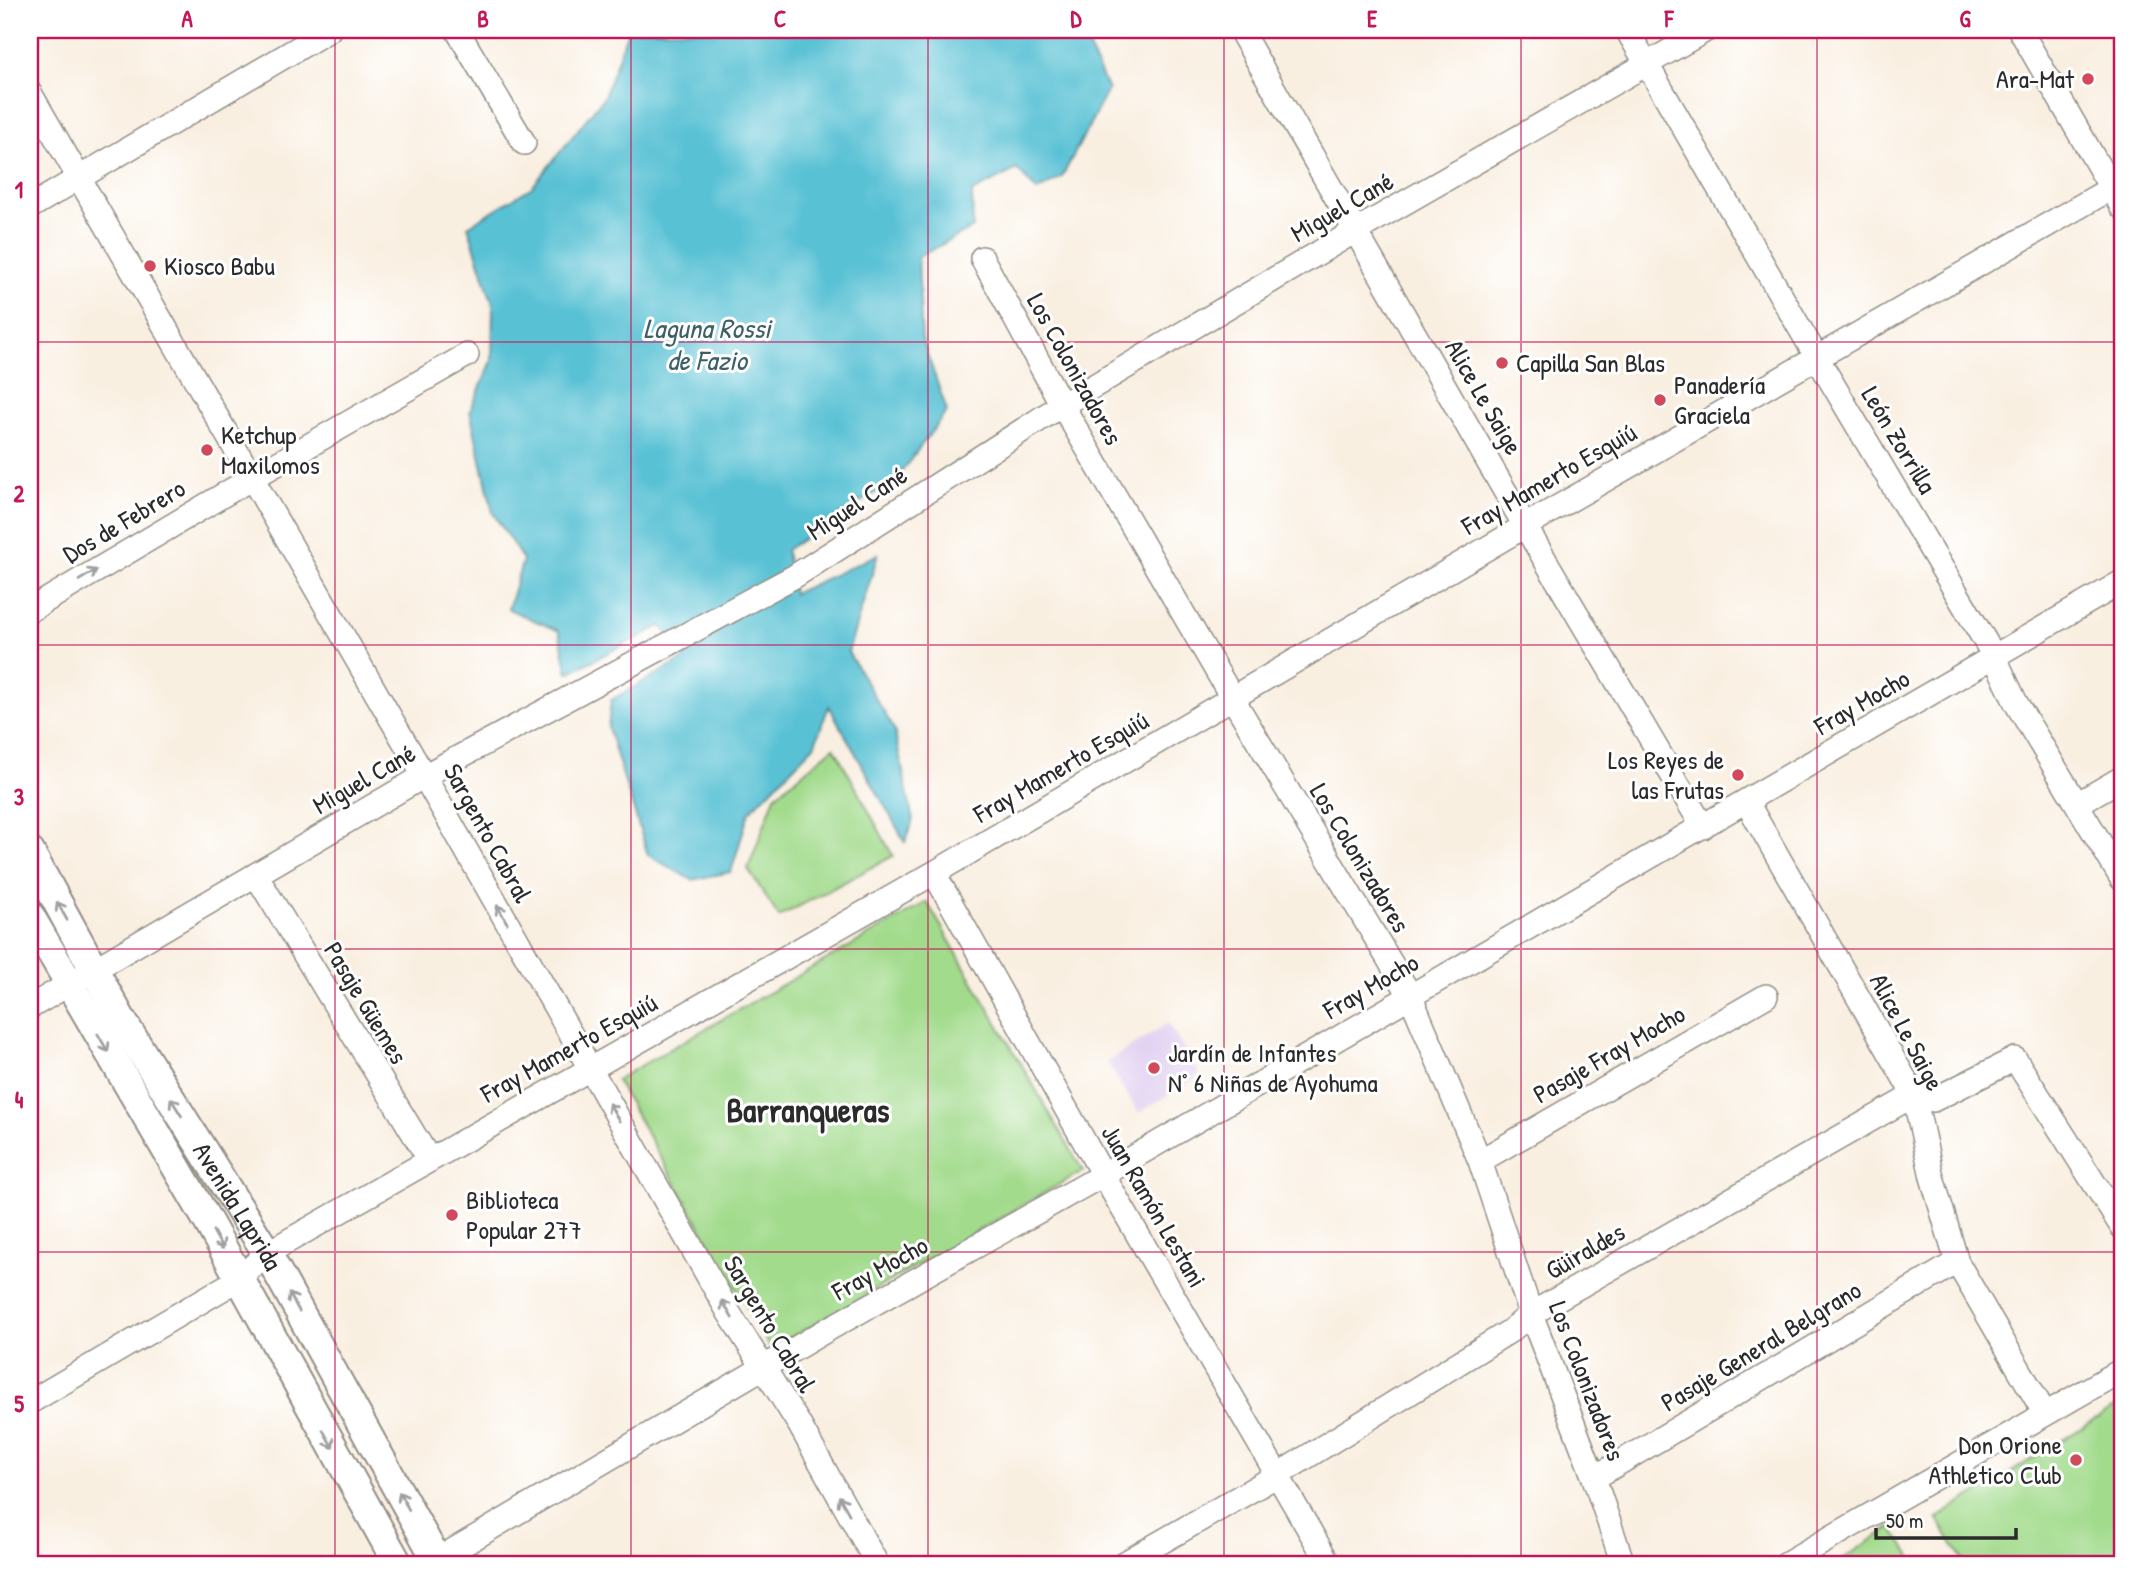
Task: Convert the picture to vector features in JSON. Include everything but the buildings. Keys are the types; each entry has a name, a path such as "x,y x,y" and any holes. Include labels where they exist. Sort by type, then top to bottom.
{"main road":[{"name":"Avenida Laprida","path":"30,852 121,1019 267,1253 436,1563"},
{"name":"Avenida Laprida","path":"30,916 239,1279 398,1564"}],"street":[{"path":"30,206 329,30"},
{"path":"457,30 524,143"},
{"name":"Alice Le Saige","path":"1240,30 1525,526 1703,827"},
{"name":"León Zorrilla","path":"1627,30 1994,656 2016,703 2122,879"},
{"name":"Miguel Cané","path":"30,1007 424,776 795,576 1062,405 1357,230 1706,30"},
{"path":"2020,30 2119,192"},
{"name":"Sargento Cabral","path":"30,93 424,776 729,1314 799,1424 877,1564"},
{"name":"Fray Mamerto Esquiú","path":"30,1402 239,1279 267,1253 429,1159 934,873 1816,356 2119,192"},
{"name":"Los Colonizadores","path":"982,258 1062,405 1410,995 1480,1161 1531,1314 1594,1478 1623,1564"},
{"name":"Dos de Febrero","path":"30,610 251,478 467,355"},
{"name":"Fray Mocho","path":"436,1563 825,1331 1104,1175 2122,582"},
{"path":"2077,804 2122,778"},
{"name":"Alice Le Saige","path":"1746,801 1914,1095 1932,1177 1957,1262 2045,1414"},
{"name":"Juan Ramón Lestani","path":"934,873 1276,1476 1329,1564"},
{"name":"Pasaje Güemes","path":"256,875 429,1159"},
{"name":"Pasaje Fray Mocho","path":"1480,1161 1766,996"},
{"name":"Güiraldes","path":"1123,1564 1276,1476 1510,1331 1531,1314 1914,1095 1933,1100 2015,1059 2122,1227"},
{"name":"Pasaje General Belgrano","path":"1594,1478 1957,1262"},
{"path":"1784,1564 2122,1370"}],"shaded area":[{"name":"Jardín de Infantes N° 6 Niñas de Ayohuma","path":"1168,1023 1200,1075 1139,1113 1107,1062"}],"green space":[{"path":"834,747 893,856 779,917 748,869 775,796"},
{"path":"927,902 1083,1171 771,1349 616,1080"},
{"name":"Don Orione Athletico Club","path":"2122,1403 2122,1564 1965,1564 1937,1518"},
{"name":"Don Orione Athletico Club","path":"1892,1527 1916,1564 1835,1564"}],"water":[{"name":"Laguna Rossi de Fazio","path":"628,30 1081,30 1108,90 1062,177 1037,191 1017,169 972,192 973,228 918,257 922,339 947,411 896,479 786,550 793,594 878,554 848,652 894,729 913,820 905,842 829,706 814,746 749,812 731,872 692,880 648,855 608,728 611,700 686,658 661,626 568,673 559,631 508,609 523,560 493,513 470,411 492,361 493,305 468,226 532,187 604,97"}],"place":[{"name":"Ara-Mat","path":"2088,79"},
{"name":"Kiosco Babu","path":"150,266"},
{"name":"Capilla San Blas","path":"1502,363"},
{"name":"Panadería Graciela","path":"1660,400"},
{"name":"Ketchup Maxilomos","path":"207,450"},
{"name":"Los Reyes de las Frutas","path":"1738,775"},
{"name":"Jardín de Infantes N° 6 Niñas de Ayohuma","path":"1154,1068"},
{"name":"Biblioteca Popular 277","path":"452,1215"},
{"name":"Don Orione Athletico Club","path":"2076,1460"}],"district":[{"name":"Barranqueras","path":"808,1110"}]}
